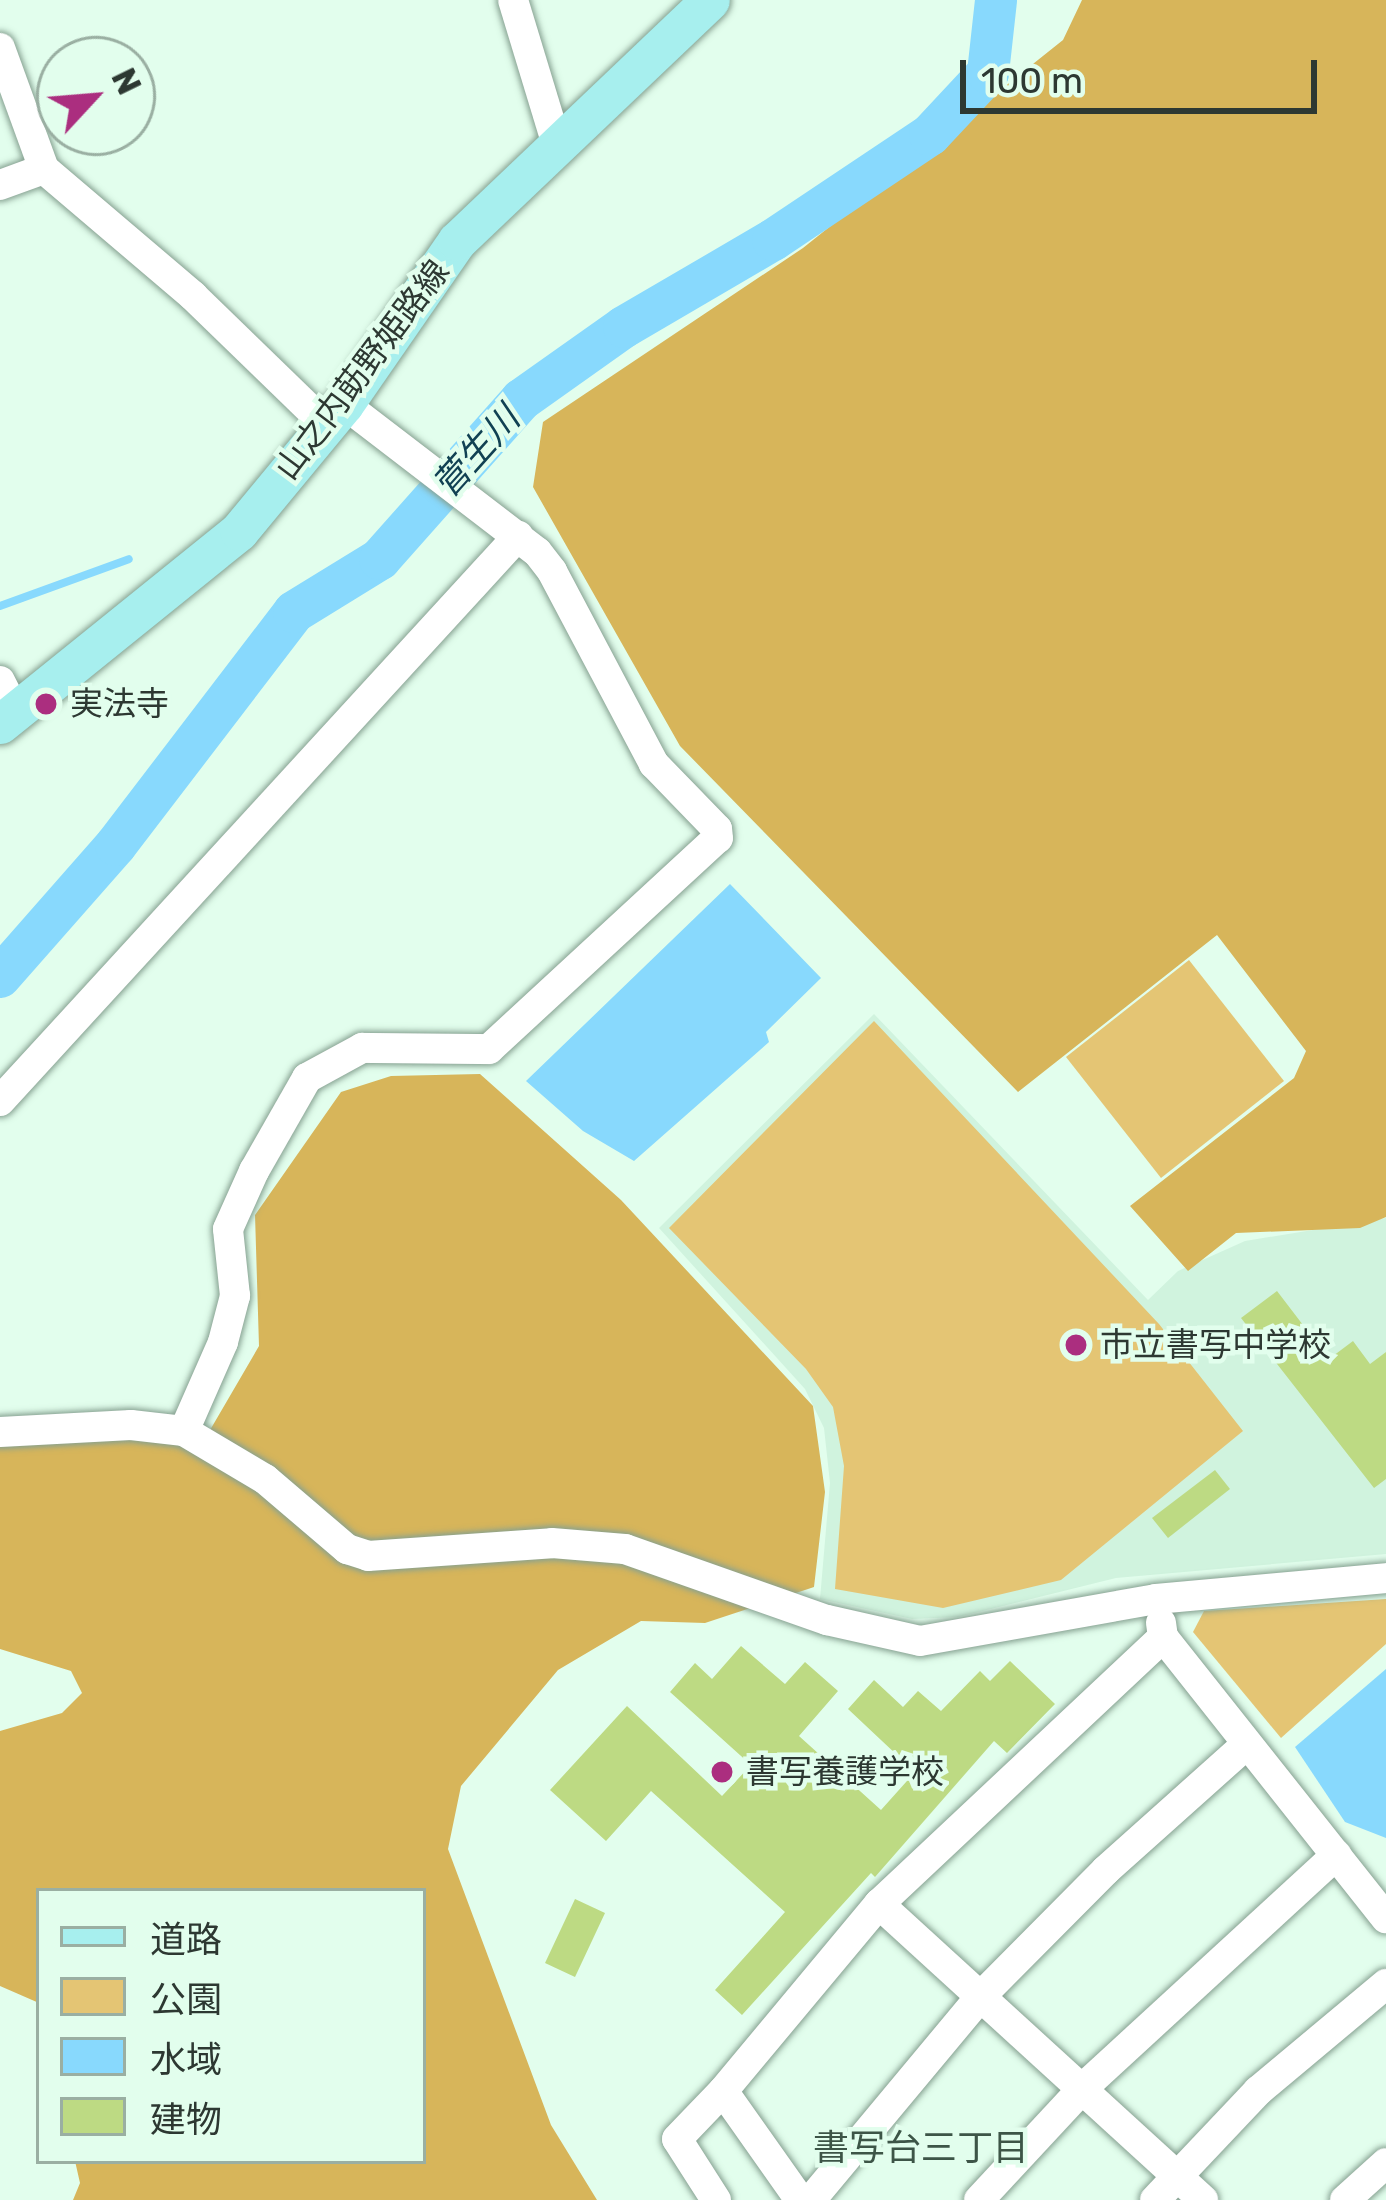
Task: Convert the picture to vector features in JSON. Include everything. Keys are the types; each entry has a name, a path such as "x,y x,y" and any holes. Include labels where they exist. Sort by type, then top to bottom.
{"main road":[{"name":"山之内莇野姫路線","path":"4,706 239,531 346,417 457,242 710,0"}],"street":[{"path":"513,0 557,145"},
{"path":"0,49 44,169 193,296 346,417 514,533 552,571 654,764 717,830 718,838 489,1048 362,1048 307,1078 254,1171 228,1229 235,1296 223,1342 184,1431"},
{"path":"0,185 44,169"},
{"path":"0,1101 514,533"},
{"path":"0,1432 131,1425 184,1431 265,1479 347,1549 368,1556 552,1544 625,1549 827,1620 920,1641 1156,1599 1386,1578"},
{"path":"1156,1599 1163,1637 1386,1918"},
{"path":"716,2200 677,2139 879,1904 1163,1637"},
{"path":"811,2200 981,1996 1106,1870 1247,1744"},
{"path":"979,2200 1084,2087 1336,1856"},
{"path":"879,1904 1203,2200"},
{"path":"1155,2200 1258,2091 1386,1984"},
{"path":"722,2091 800,2200"},
{"path":"1345,2200 1386,2163"}],"shaded area":[{"path":"1082,0 1386,0 1386,1217 1360,1228 1236,1233 1188,1271 1130,1206 1294,1078 1306,1051 1217,935 1018,1092 680,746 533,487 543,422 803,248 1063,40"},
{"name":"市立書写中学校","path":"874,1014 1148,1300 1178,1271 1245,1241 1386,1218 1386,1554 1116,1578 958,1617 912,1619 820,1599 830,1483 824,1428 805,1389 659,1228"},
{"path":"480,1074 621,1200 813,1406 825,1492 814,1587 705,1623 641,1621 558,1670 461,1786 448,1849 551,2125 597,2200 73,2200 80,2183 76,2164 426,2164 426,1888 36,1888 36,2002 0,1986 0,1731 62,1713 82,1693 71,1671 0,1649 0,1445 142,1437 199,1449 259,1346 255,1215 341,1092 391,1076"}],"green space":[{"path":"1189,960 1284,1081 1161,1178 1066,1057"},
{"name":"市立書写中学校","path":"874,1021 1159,1324 1243,1431 1061,1580 943,1608 835,1589 844,1466 833,1407 806,1369 669,1228"},
{"path":"1386,1599 1386,1644 1281,1738 1193,1632 1204,1611"}],"water":[{"path":"730,884 821,978 766,1032 769,1042 634,1161 583,1131 526,1081"},
{"path":"1386,1669 1386,1838 1345,1822 1295,1747"}],"building":[{"path":"1277,1291 1329,1359 1353,1341 1370,1364 1386,1352 1386,1479 1374,1488 1241,1318"},
{"path":"1215,1470 1230,1489 1168,1538 1152,1518"},
{"path":"741,1646 785,1684 805,1662 838,1691 799,1736 881,1810 915,1772 848,1709 874,1680 903,1707 918,1691 941,1711 980,1671 990,1681 1010,1661 1055,1704 1007,1753 994,1741 875,1877 871,1873 742,2015 715,1990 785,1912 651,1791 606,1841 550,1790 627,1706 722,1796 751,1765 670,1692 695,1663 712,1679"},
{"path":"575,1899 605,1913 575,1977 545,1963"}],"waterway":[{"name":"菅生川","path":"0,977 116,845 294,612 380,559 521,400 624,327 773,240 930,135 988,73 996,0"},
{"path":"0,606 129,559"}],"place":[{"name":"実法寺","path":"46,704"},
{"name":"市立書写中学校","path":"1076,1345"},
{"name":"書写養護学校","path":"722,1772"}],"district":[{"name":"書写台三丁目","path":"921,2148"}]}
